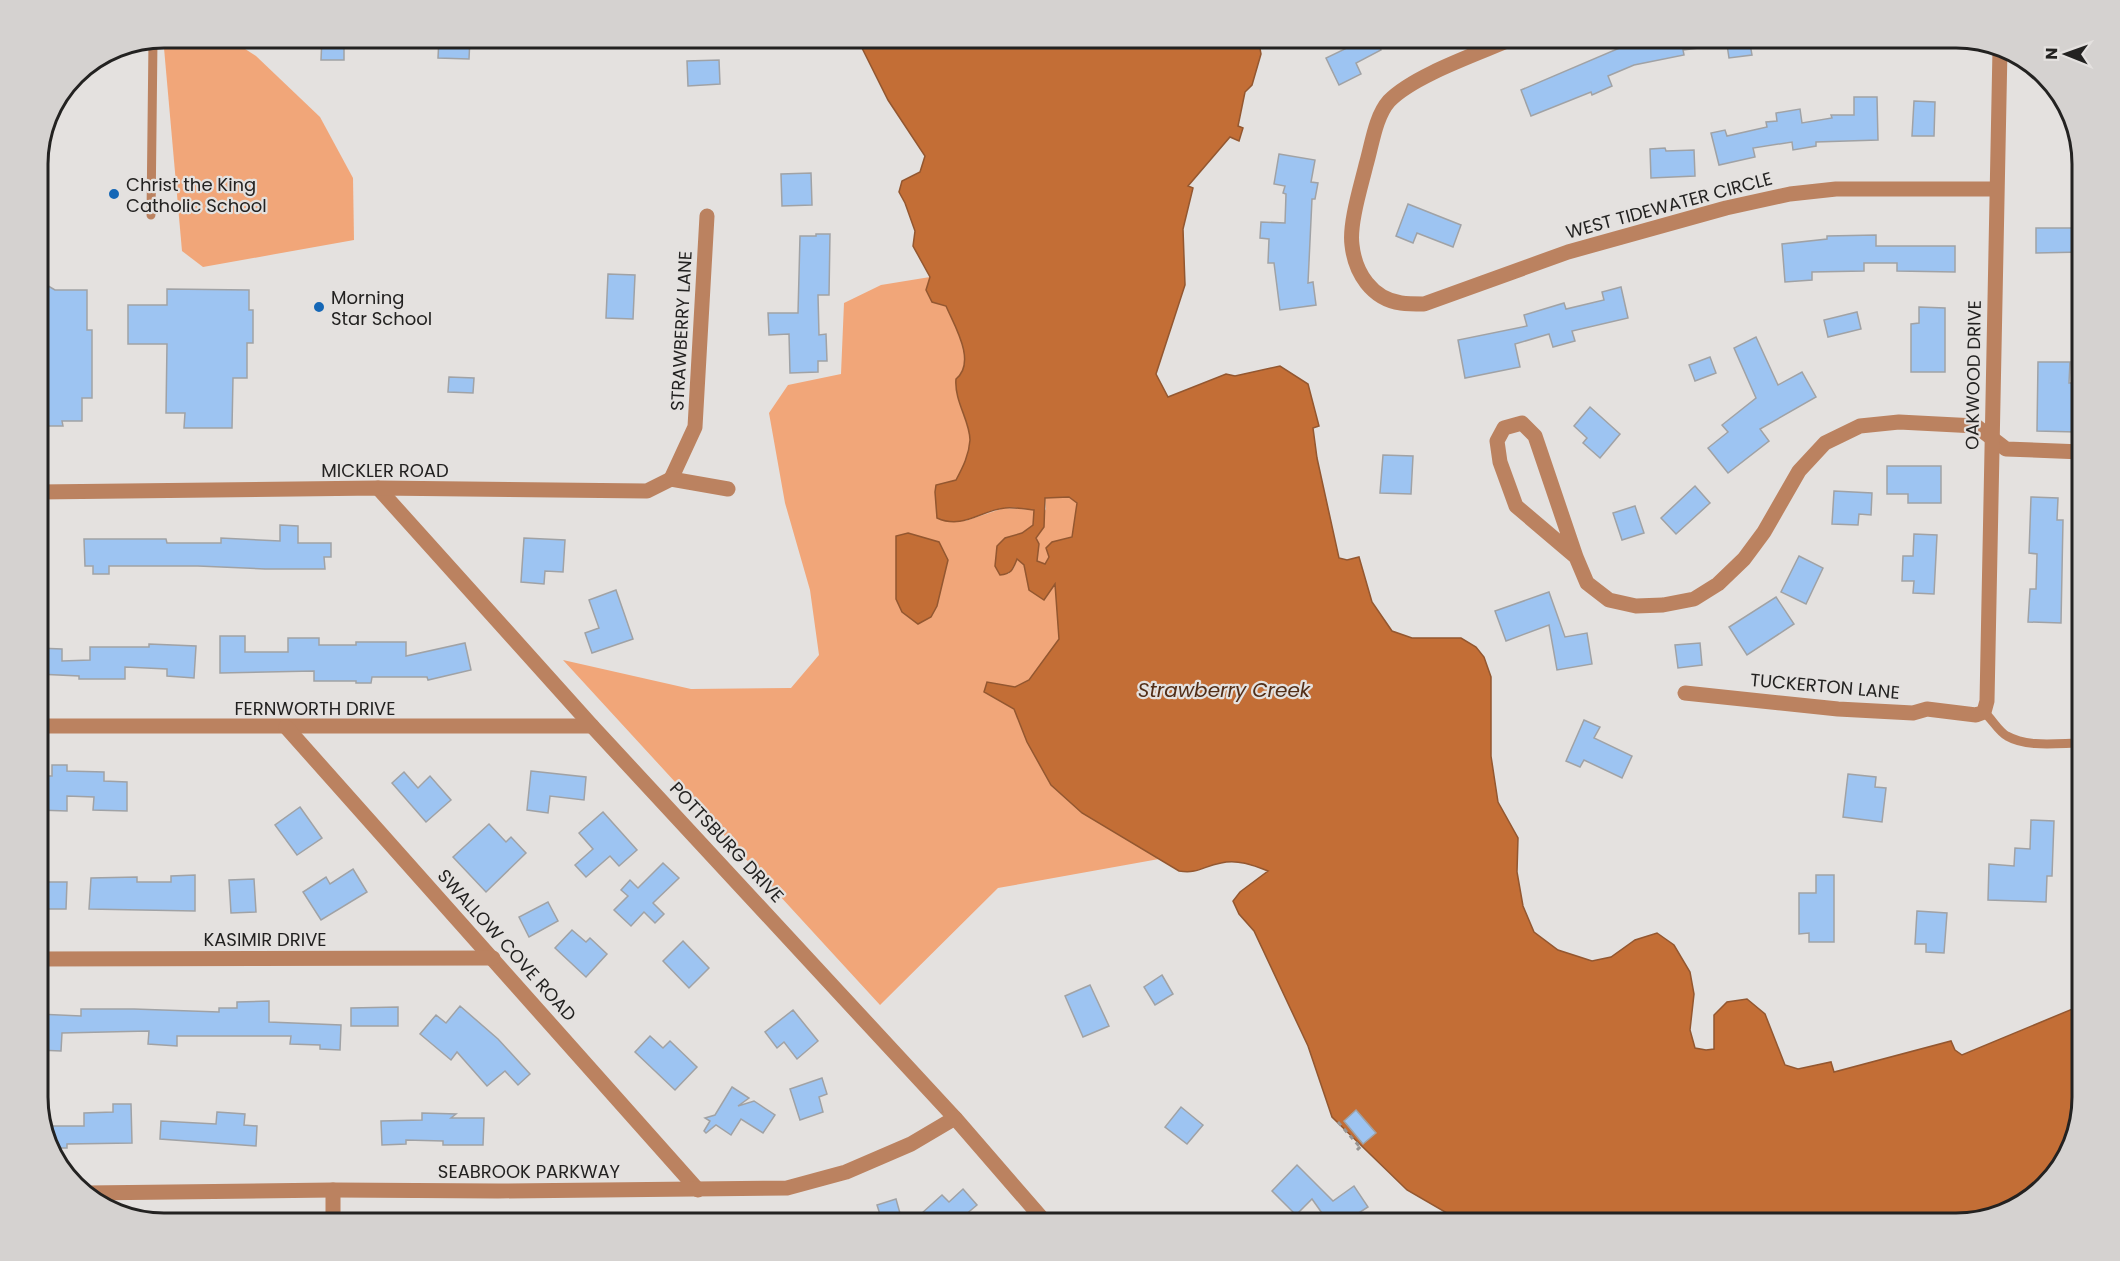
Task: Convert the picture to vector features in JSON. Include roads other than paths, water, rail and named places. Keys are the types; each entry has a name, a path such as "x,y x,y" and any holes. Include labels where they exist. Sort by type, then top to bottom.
{"street":[{"name":"WEST TIDEWATER CIRCLE","path":"1491,48 1422,78 1400,91 1387,103 1377,125 1357,201 1352,243 1356,265 1366,283 1378,294 1400,303 1424,304 1568,252 1726,208 1790,194 1836,189 1996,189"},
{"name":"OAKWOOD DRIVE","path":"1986,707 2000,57"},
{"name":"STRAWBERRY LANE","path":"671,479 695,427 707,216"},
{"path":"1576,557 1516,506 1500,462 1497,441 1504,428 1522,423 1535,436 1587,583 1609,600 1636,606 1663,605 1694,599 1718,584 1744,559 1764,532 1799,471 1825,443 1860,426 1899,422 1976,426 2006,449 2072,452"},
{"path":"671,479 728,489"},
{"name":"MICKLER ROAD","path":"48,492 378,488 647,491 671,479"},
{"name":"POTTSBURG DRIVE","path":"378,488 592,726 955,1118 1037,1213"},
{"name":"TUCKERTON LANE","path":"1685,693 1913,713 1927,709 1976,715 1986,707"},
{"name":"FERNWORTH DRIVE","path":"48,726 286,728 592,726"},
{"name":"SWALLOW COVE ROAD","path":"286,728 698,1190"},
{"name":"KASIMIR DRIVE","path":"48,959 493,958"},
{"name":"SEABROOK PARKWAY","path":"100,1193 787,1188 846,1172 911,1144 955,1118"},
{"path":"333,1190 333,1213"}],"lane":[{"path":"151,215 153,49"},
{"path":"1986,707 2005,736 2040,744 2072,743"}],"water":[{"name":"Strawberry Creek","path":"862,48 1260,48 1261,54 1252,85 1245,92 1238,126 1243,128 1239,141 1230,137 1188,186 1193,188 1183,229 1185,285 1156,374 1168,397 1226,374 1235,376 1280,366 1308,384 1319,426 1313,428 1317,458 1339,558 1347,560 1359,557 1372,602 1392,631 1412,638 1461,638 1476,647 1484,657 1491,677 1491,756 1498,802 1518,838 1517,872 1523,906 1534,932 1558,950 1592,961 1611,957 1635,940 1657,933 1674,945 1690,972 1694,994 1690,1030 1695,1048 1714,1049 1714,1015 1727,1002 1747,999 1765,1014 1785,1065 1798,1069 1831,1062 1834,1072 1951,1041 1955,1050 1962,1055 2072,1009 2072,1096 2068,1127 2056,1155 2038,1179 2014,1197 2000,1204 1971,1212 1955,1213 1447,1213 1407,1190 1332,1117 1308,1046 1254,931 1239,914 1233,901 1240,892 1268,871 1239,862 1227,862 1191,871 1179,871 1082,813 1051,785 1027,742 1014,709 984,692 987,682 1015,687 1029,680 1059,639 1055,584 1044,600 1029,590 1024,565 1017,559 1013,568 1007,573 1000,575 995,566 997,546 1005,538 1022,533 1033,525 1034,510 996,509 955,522 937,518 936,485 956,480 965,461 970,440 956,387 956,379 962,372 964,363 962,343 946,306 932,302 926,290 930,277 913,246 915,231 899,192 902,181 920,172 925,156 888,100","holes":["1069,497 1077,503 1072,537 1052,542 1046,548 1049,557 1045,564 1037,561 1039,544 1036,538 1044,527 1045,498"]},
{"path":"908,533 939,542 948,560 937,606 931,617 918,624 902,612 896,599 896,536"}],"place":[{"name":"Christ the King Catholic School","path":"114,194"},
{"name":"Morning Star School","path":"319,307"}]}
